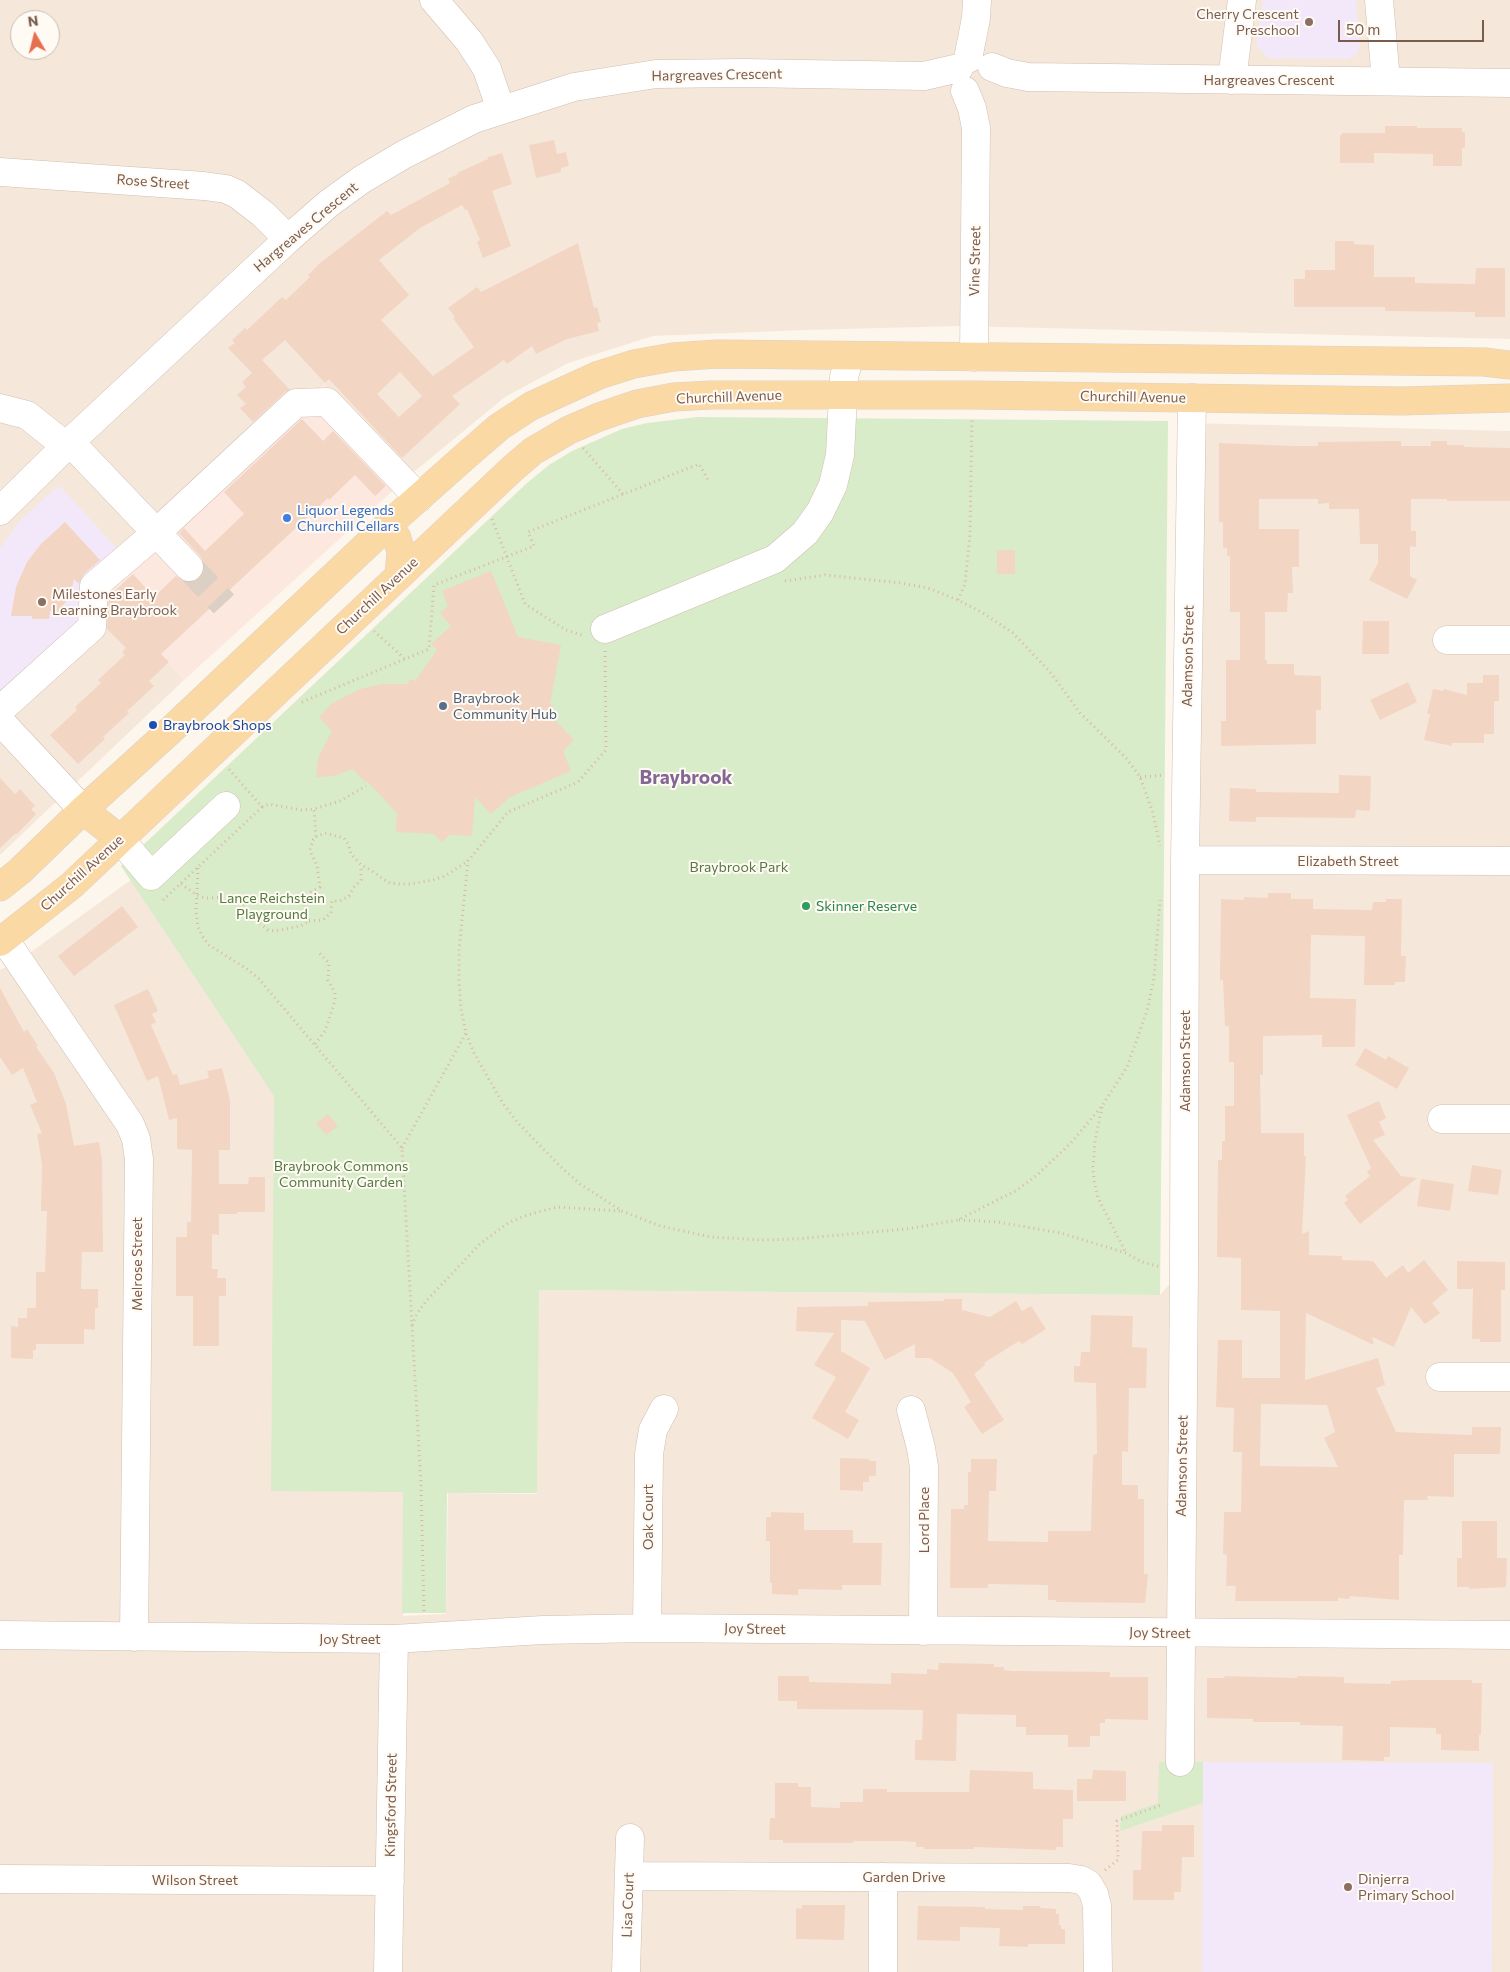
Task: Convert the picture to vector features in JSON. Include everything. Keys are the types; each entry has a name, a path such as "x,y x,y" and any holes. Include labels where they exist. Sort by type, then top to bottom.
{"main road":[{"path":"0,887 20,871 388,525 499,427 531,406 599,375 634,364 673,357 717,354 1484,362 1510,365"},
{"name":"Vine Street","path":"972,395 974,357"},
{"name":"Adamson Street","path":"1192,359 1192,398"},
{"name":"Churchill Avenue","path":"1,938 72,885 512,468 533,451 569,430 599,417 638,404 674,397 711,395 972,395 1402,401 1510,398"},
{"path":"388,525 397,538 401,552 399,575"},
{"path":"83,810 120,839"}],"street":[{"path":"1232,80 1242,0"},
{"path":"1379,0 1386,81"},
{"path":"440,2 487,68 500,110"},
{"name":"Vine Street","path":"974,357 976,128 972,108 981,43 977,9"},
{"name":"Hargreaves Crescent","path":"0,511 68,444 328,204 361,180 442,135 500,110 574,87 656,74 744,73 1510,83"},
{"name":"Rose Street","path":"0,172 226,189 237,194 263,214 288,239"},
{"path":"600,637 775,558 805,533 820,512 833,485 840,455 844,377 850,356"},
{"name":"Adamson Street","path":"1180,1762 1184,1268 1172,858 1192,398"},
{"path":"0,710 92,627 94,586 156,533 296,403 327,402 419,498"},
{"path":"0,408 27,415 68,444 189,567"},
{"path":"1447,640 1510,640"},
{"path":"0,720 83,810"},
{"path":"120,839 151,876 226,806"},
{"name":"Elizabeth Street","path":"1172,858 1510,862"},
{"name":"Melrose Street","path":"1,938 130,1124 136,1139 139,1159 134,1636"},
{"path":"1442,1119 1510,1119"},
{"path":"1440,1377 1510,1377"},
{"name":"Oak Court","path":"648,1628 649,1454 653,1430 664,1410"},
{"name":"Lord Place","path":"910,1410 921,1448 924,1467 923,1631"},
{"name":"Joy Street","path":"0,1635 394,1639 542,1630 648,1628 1510,1635"},
{"name":"Kingsford Street","path":"388,1972 394,1639"},
{"name":"Lisa Court","path":"626,1972 630,1838"},
{"name":"Garden Drive","path":"629,1876 1069,1878 1081,1880 1088,1884"},
{"path":"883,1877 883,1972"},
{"name":"Wilson Street","path":"0,1879 390,1881"},
{"path":"1088,1884 1094,1894 1096,1906 1098,1972"}],"path":[{"path":"958,600 965,584 970,534 972,395"},
{"path":"580,443 623,494"},
{"path":"301,702 429,649 434,585 534,546 528,532 699,464 708,480"},
{"path":"309,920 304,903 311,892 320,887 317,865 310,851 313,840 316,837 325,833 344,838 351,854 361,865 390,883 410,884 433,880 445,876 468,861 508,812 578,782 606,750 600,637 566,630 525,604 490,514"},
{"path":"782,581 825,575 928,588 983,613 1013,633 1051,674 1080,713 1126,758 1140,777 1148,794 1158,828 1172,858"},
{"path":"370,628 406,658"},
{"path":"262,807 269,804 301,810 314,809 340,801 366,786"},
{"path":"314,809 316,837"},
{"path":"468,861 459,966 461,1009 466,1033 487,1077 502,1102 518,1123 561,1168 580,1184 622,1211 660,1226 692,1234 726,1239 796,1239 906,1229 958,1220 997,1222 1061,1233 1126,1253 1142,1262 1164,1268 1184,1268"},
{"path":"180,884 205,898 238,897 255,919 268,930 275,931 301,926 309,920 323,920 331,913 332,901 340,901 349,896 353,888 361,880 361,865"},
{"path":"163,900 198,868 196,912 198,927 202,936 209,945 247,969 258,979 402,1148"},
{"path":"958,1220 1017,1190 1036,1176 1070,1144 1102,1106 1127,1067 1147,1011 1154,978 1158,948 1160,895"},
{"path":"315,1044 325,1032 335,1001 335,994 328,980 329,964 318,952"},
{"path":"424,1618 421,1485 402,1148 466,1033"},
{"path":"1102,1106 1095,1142 1094,1182 1098,1198 1126,1253"},
{"path":"412,1326 418,1312 427,1300 480,1244 508,1223 527,1215 556,1207 622,1211"},
{"path":"1088,1884 1118,1860 1117,1821 1161,1805"}],"shaded area":[{"path":"0,0 1510,0 1510,339 959,326 653,336 568,363 505,397 409,476 101,590 184,680 0,855"},
{"name":"Cherry Crescent Preschool","path":"1263,0 1356,0 1360,45 1358,51 1355,56 1346,59 1268,58 1256,45"},
{"path":"324,383 409,476 184,680 101,590"},
{"path":"1190,423 1510,431 1510,1972 0,1972 0,970 24,957 135,877 290,1100 403,1489 403,1616 446,1614 448,1493 537,1494 538,1290 1160,1295 1184,1268"},
{"name":"Milestones Early Learning Braybrook","path":"59,485 119,551 84,620 5,694 0,687 0,548 20,521"},
{"name":"Dinjerra Primary School","path":"1203,1762 1493,1763 1492,1972 1202,1972"}],"green space":[{"name":"Braybrook Park","path":"698,417 1168,421 1160,1295 539,1290 537,1493 447,1493 446,1613 402,1613 403,1492 271,1491 274,1096 121,866 527,483 549,465 572,451 622,429 647,423"},
{"path":"1159,1762 1203,1762 1203,1803 1120,1831 1121,1816 1158,1803"}],"building":[{"path":"1385,126 1462,128 1462,132 1465,132 1465,148 1462,148 1462,166 1433,166 1433,154 1374,153 1374,163 1340,163 1340,135 1342,133 1385,133"},
{"path":"554,140 557,154 566,152 569,166 561,168 561,172 536,178 529,145"},
{"path":"502,153 512,184 492,191 511,246 483,258 477,242 480,240 467,209 465,210 462,205 420,228 379,260 409,295 381,320 433,376 474,347 448,308 477,287 481,292 578,243 594,308 597,307 601,322 597,323 599,331 567,339 536,354 532,346 507,364 504,360 452,396 460,404 402,458 329,379 325,383 285,340 262,360 290,390 285,392 253,422 240,408 246,404 237,395 246,387 242,382 252,373 228,348 235,343 232,340 245,328 247,330 282,297 286,300 310,277 308,275 319,264 387,211 391,215 450,183 448,179 488,159 488,157","holes":["400,372 422,396 399,417 377,394"]},
{"path":"1335,241 1354,241 1354,244 1374,245 1374,277 1415,277 1415,283 1475,284 1476,268 1505,268 1505,317 1475,317 1475,312 1385,311 1385,307 1294,307 1294,279 1305,279 1305,270 1335,270"},
{"path":"302,419 323,441 333,431 386,486 375,496 355,475 329,500 328,498 161,654 169,662 149,681 154,686 127,711 129,713 103,737 105,739 78,764 50,735 77,710 75,707 101,683 98,680 125,655 122,652 126,648 107,629 109,596 133,574 154,597 176,576 185,582 193,582 199,579 204,572 204,563 179,533 184,528 205,551 244,514 224,492"},
{"path":"1401,441 1401,446 1431,446 1431,441 1447,441 1447,445 1464,445 1464,447 1510,448 1510,501 1411,499 1411,531 1416,531 1416,547 1410,546 1410,576 1417,580 1407,599 1369,580 1378,563 1378,544 1360,544 1359,509 1329,509 1329,503 1318,504 1318,499 1259,499 1259,529 1299,529 1299,567 1292,567 1293,593 1288,593 1287,612 1265,612 1265,660 1267,660 1267,664 1294,664 1294,675 1321,676 1321,710 1316,710 1316,744 1221,746 1221,721 1226,721 1226,660 1240,660 1240,612 1230,612 1230,556 1227,556 1227,548 1223,548 1223,522 1219,522 1219,443 1318,446 1318,442"},
{"path":"65,522 100,560 84,574 79,584 74,579 70,596 58,612 50,611 49,619 32,619 32,616 11,616 16,587 27,562 41,544"},
{"path":"997,550 1015,550 1015,574 997,574"},
{"name":"Braybrook Community Hub","path":"491,571 518,637 561,645 550,704 553,705 551,716 574,740 563,751 571,771 510,797 491,814 475,797 472,836 449,835 442,842 434,834 396,832 397,813 353,769 334,776 316,777 318,758 332,731 319,717 331,704 360,689 382,684 408,684 410,679 415,681 437,650 431,644 451,626 440,613 448,606 442,591"},
{"path":"1363,621 1389,621 1389,654 1362,654"},
{"path":"1483,675 1499,675 1499,701 1494,701 1494,734 1484,734 1484,743 1452,743 1452,746 1424,740 1430,714 1427,714 1433,689 1443,691 1444,689 1467,695 1467,683 1483,683"},
{"path":"1408,682 1417,702 1380,720 1370,700"},
{"path":"1339,775 1371,776 1370,811 1356,810 1355,818 1256,817 1256,822 1229,821 1230,788 1256,789 1256,792 1339,793"},
{"path":"0,778 15,794 20,789 35,806 31,809 36,814 0,848"},
{"path":"1268,893 1291,893 1291,899 1313,899 1313,909 1372,910 1373,902 1386,902 1386,899 1402,899 1401,956 1406,956 1405,982 1395,982 1395,985 1364,985 1365,936 1311,935 1310,998 1356,999 1355,1047 1322,1047 1322,1035 1263,1036 1263,1075 1260,1075 1261,1133 1304,1133 1304,1156 1306,1156 1302,1234 1309,1231 1309,1255 1342,1256 1342,1260 1373,1261 1386,1278 1403,1265 1408,1273 1424,1260 1448,1290 1432,1303 1440,1313 1425,1324 1411,1307 1394,1347 1372,1337 1374,1345 1306,1313 1305,1380 1378,1358 1385,1385 1376,1388 1396,1432 1472,1435 1472,1427 1501,1427 1500,1454 1454,1454 1454,1497 1427,1496 1428,1500 1404,1500 1403,1555 1399,1555 1399,1600 1350,1596 1349,1599 1338,1598 1338,1601 1235,1601 1236,1586 1226,1586 1227,1555 1223,1554 1224,1512 1241,1512 1242,1452 1233,1452 1234,1408 1216,1407 1218,1340 1242,1340 1242,1378 1280,1378 1280,1311 1241,1310 1241,1258 1217,1257 1218,1160 1222,1160 1222,1141 1225,1141 1225,1106 1234,1106 1234,1062 1229,1062 1229,1026 1225,1026 1223,980 1220,980 1221,899 1244,900 1244,897 1268,898","holes":["1261,1404 1327,1405 1335,1432 1324,1438 1338,1467 1260,1466"]},
{"path":"122,906 138,927 74,976 58,956"},
{"path":"0,988 24,1032 27,1029 38,1046 36,1047 54,1073 66,1104 74,1146 99,1142 102,1159 103,1252 82,1252 81,1289 98,1289 98,1308 95,1308 95,1330 84,1329 84,1344 36,1344 36,1350 33,1350 33,1359 11,1358 11,1326 18,1327 18,1318 27,1318 27,1308 36,1308 36,1272 45,1272 47,1211 41,1211 42,1164 37,1134 42,1133 30,1105 37,1102 23,1068 12,1075 0,1057"},
{"path":"148,989 158,1011 152,1014 156,1022 151,1025 173,1075 177,1074 180,1085 209,1078 207,1071 222,1068 230,1100 230,1150 219,1150 219,1184 248,1184 249,1177 265,1177 265,1212 219,1214 219,1235 212,1234 212,1269 218,1269 217,1278 226,1278 226,1296 219,1296 219,1346 193,1346 193,1296 176,1296 176,1237 187,1237 187,1222 191,1222 192,1150 177,1149 177,1118 169,1120 158,1076 147,1081 114,1005"},
{"path":"1365,1048 1386,1060 1388,1056 1409,1068 1397,1089 1355,1065"},
{"path":"1379,1101 1386,1118 1379,1122 1385,1135 1373,1140 1401,1176 1417,1178 1360,1224 1344,1203 1348,1200 1345,1196 1370,1176 1367,1172 1371,1168 1347,1115"},
{"path":"328,1114 338,1126 326,1135 316,1123"},
{"path":"1472,1165 1502,1170 1498,1195 1468,1191"},
{"path":"1421,1179 1454,1184 1450,1211 1417,1206"},
{"path":"1457,1261 1505,1262 1505,1290 1501,1290 1501,1342 1480,1342 1480,1339 1472,1339 1473,1288 1457,1289"},
{"path":"944,1299 962,1299 962,1310 990,1317 1016,1301 1022,1311 1031,1306 1046,1329 1022,1344 1019,1341 984,1363 985,1365 974,1374 1004,1420 982,1434 964,1407 971,1402 953,1373 930,1358 915,1358 915,1344 885,1360 865,1321 841,1320 841,1351 870,1368 845,1412 859,1420 848,1439 812,1418 836,1377 814,1365 834,1333 796,1331 797,1307 868,1306 868,1302 944,1301"},
{"path":"1091,1315 1133,1316 1132,1347 1147,1348 1146,1388 1129,1388 1128,1452 1122,1451 1122,1485 1138,1485 1138,1499 1144,1499 1144,1574 1148,1574 1145,1603 1056,1602 1056,1600 1048,1600 1048,1585 988,1584 988,1588 950,1588 951,1509 964,1509 964,1505 968,1505 968,1472 971,1472 971,1459 997,1459 996,1491 989,1491 988,1541 1048,1542 1048,1531 1091,1531 1093,1455 1097,1454 1096,1383 1074,1382 1074,1366 1080,1366 1081,1352 1090,1352"},
{"path":"840,1458 876,1461 876,1476 869,1476 869,1482 863,1482 863,1491 840,1490"},
{"path":"771,1512 804,1513 804,1530 853,1530 853,1543 882,1543 881,1585 842,1585 842,1590 798,1589 798,1595 772,1594 772,1583 770,1583 770,1541 766,1541 766,1517 771,1517"},
{"path":"1462,1521 1497,1521 1497,1558 1507,1558 1506,1587 1469,1589 1469,1587 1457,1587 1457,1558 1462,1558"},
{"path":"939,1663 994,1664 994,1667 1004,1667 1004,1670 1012,1671 1110,1672 1110,1677 1148,1677 1148,1720 1105,1719 1105,1723 1100,1723 1100,1736 1090,1736 1090,1747 1068,1747 1068,1735 1026,1735 1026,1727 1016,1727 1016,1715 957,1714 956,1761 915,1760 915,1740 922,1740 923,1710 797,1709 797,1701 778,1701 778,1676 809,1676 809,1682 891,1684 891,1673 927,1674 927,1669 938,1670"},
{"path":"1224,1676 1344,1677 1344,1683 1391,1684 1391,1681 1411,1680 1472,1680 1472,1683 1482,1683 1479,1751 1441,1750 1441,1734 1436,1734 1436,1728 1390,1727 1390,1757 1384,1757 1384,1761 1342,1760 1343,1726 1300,1725 1300,1722 1253,1722 1253,1719 1207,1718 1207,1678 1225,1678"},
{"path":"970,1770 1033,1772 1033,1789 1073,1790 1073,1819 1063,1819 1063,1847 1056,1847 1056,1850 974,1847 974,1849 924,1849 924,1847 916,1847 916,1842 901,1841 783,1843 783,1840 769,1840 770,1818 775,1818 775,1783 798,1783 798,1787 811,1787 811,1807 840,1808 840,1802 863,1802 863,1789 887,1789 887,1792 969,1792"},
{"path":"1093,1770 1126,1771 1126,1801 1077,1801 1077,1779 1092,1779"},
{"path":"1162,1825 1194,1825 1194,1857 1182,1857 1181,1892 1174,1892 1174,1900 1133,1900 1133,1870 1141,1870 1142,1831 1162,1831"},
{"path":"802,1905 845,1905 844,1940 796,1939 796,1908 802,1909"},
{"path":"918,1906 985,1907 985,1909 1023,1910 1023,1906 1040,1906 1040,1908 1056,1909 1056,1914 1059,1914 1059,1925 1061,1925 1061,1929 1065,1929 1065,1944 1028,1944 1028,1947 999,1946 1000,1928 960,1927 960,1941 917,1940"}],"tunnel":[{"path":"189,567 224,604"}],"place":[{"name":"Cherry Crescent Preschool","path":"1309,22"},
{"name":"Liquor Legends Churchill Cellars","path":"287,518"},
{"name":"Milestones Early Learning Braybrook","path":"42,602"},
{"name":"Braybrook Community Hub","path":"443,706"},
{"name":"Braybrook Shops","path":"153,725"},
{"name":"Skinner Reserve","path":"806,906"},
{"name":"Dinjerra Primary School","path":"1348,1887"}],"district":[{"name":"Braybrook","path":"686,778"}],"park label":[{"name":"Lance Reichstein Playground","path":"272,906"},
{"name":"Braybrook Commons Community Garden","path":"341,1174"}]}
